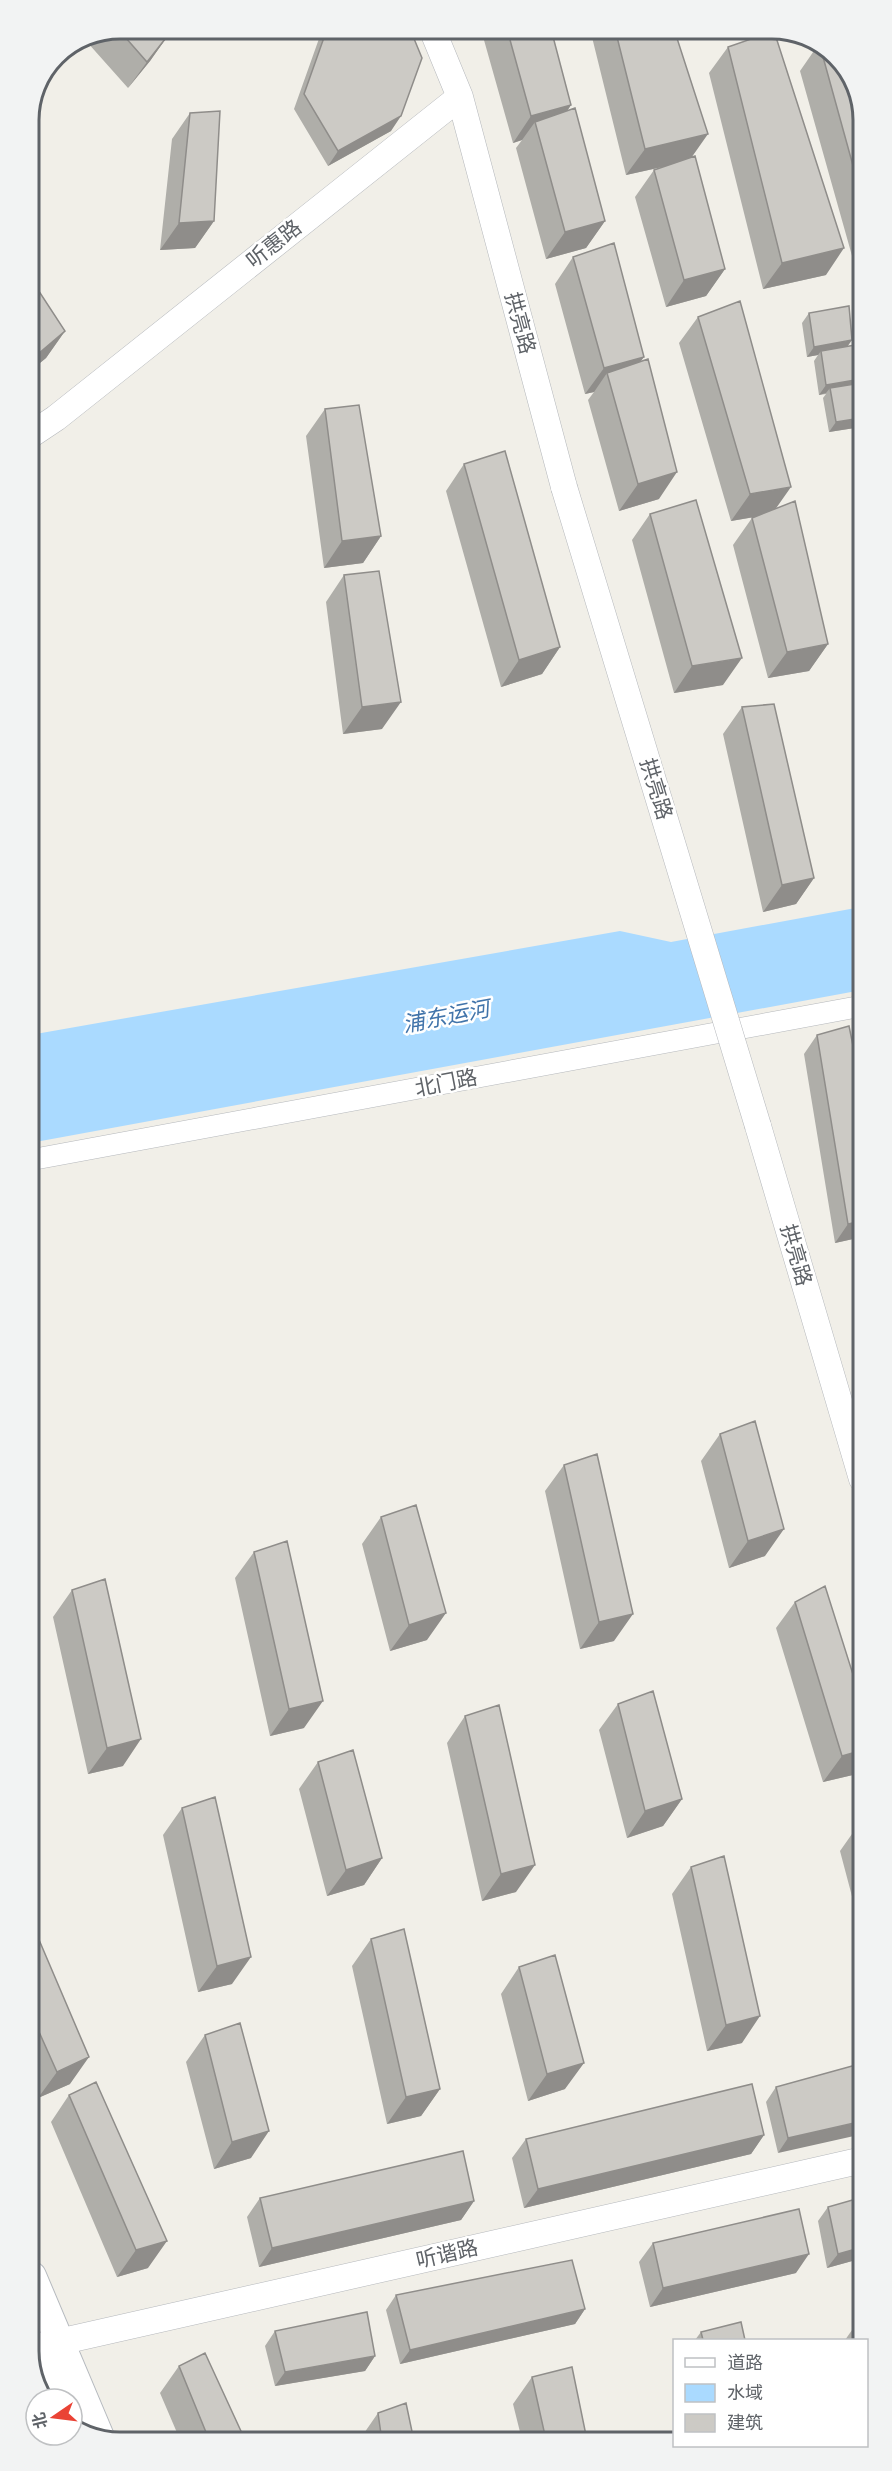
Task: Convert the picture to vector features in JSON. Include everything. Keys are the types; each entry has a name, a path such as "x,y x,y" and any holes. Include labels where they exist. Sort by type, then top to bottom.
{"main road":[{"path":"39,2292 96,2428"},
{"path":"42,2371 49,2387"}],"street":[{"path":"436,39 460,97"},
{"name":"听惠路","path":"39,429 460,97"},
{"name":"拱亮路","path":"460,97 564,488 758,1126 853,1448"},
{"name":"北门路","path":"39,1158 853,1008"},
{"name":"听谐路","path":"39,2346 853,2162"}],"water":[{"name":"浦东运河","path":"853,908 853,992 39,1141 39,1033 620,931 671,942"}],"building":[{"path":"127,39 165,39 147,62"},
{"path":"323,39 414,39 422,58 401,116 338,151 304,94"},
{"path":"510,39 554,39 571,105 531,116"},
{"path":"618,39 677,39 708,134 645,149"},
{"path":"751,39 777,39 844,248 782,263 728,47"},
{"path":"823,58 842,80 850,99 853,120 853,166"},
{"path":"575,108 605,221 565,232 535,122"},
{"path":"220,111 214,221 179,223 190,113"},
{"path":"695,156 725,269 684,280 654,170"},
{"path":"614,243 644,357 604,368 573,257"},
{"path":"39,291 65,331 39,353"},
{"path":"740,301 791,487 750,494 698,317"},
{"path":"849,306 852,340 814,347 809,313"},
{"path":"853,345 853,380 826,385 821,351"},
{"path":"648,359 677,472 638,484 607,373"},
{"path":"853,384 853,419 836,422 830,388"},
{"path":"359,405 381,536 342,541 325,409"},
{"path":"505,451 560,647 519,660 464,464"},
{"path":"696,500 742,658 692,666 650,514"},
{"path":"795,501 828,644 787,652 752,518"},
{"path":"379,571 401,702 362,707 344,575"},
{"path":"774,704 814,878 782,885 742,707"},
{"path":"849,1026 853,1046 853,1223 848,1224 817,1035"},
{"path":"755,1421 784,1529 748,1541 720,1434"},
{"path":"597,1454 633,1614 599,1622 564,1465"},
{"path":"416,1505 446,1613 409,1625 381,1517"},
{"path":"287,1541 323,1701 289,1709 254,1552"},
{"path":"105,1579 141,1739 107,1748 72,1590"},
{"path":"825,1586 853,1674 853,1753 842,1756 795,1602"},
{"path":"653,1691 682,1799 645,1811 618,1704"},
{"path":"499,1705 535,1865 501,1874 465,1716"},
{"path":"353,1750 382,1858 346,1870 318,1762"},
{"path":"215,1797 251,1957 217,1966 182,1808"},
{"path":"724,1856 760,2016 726,2025 691,1867"},
{"path":"404,1929 440,2089 406,2097 371,1939"},
{"path":"39,1940 89,2057 57,2072 39,2032"},
{"path":"555,1955 584,2063 547,2074 519,1967"},
{"path":"240,2023 269,2131 232,2142 205,2035"},
{"path":"853,2066 853,2123 788,2138 776,2087"},
{"path":"96,2082 167,2241 136,2250 69,2095"},
{"path":"752,2084 764,2135 538,2189 526,2139"},
{"path":"463,2151 474,2201 272,2248 260,2198"},
{"path":"853,2200 853,2250 838,2254 828,2207"},
{"path":"799,2209 809,2254 663,2288 653,2243"},
{"path":"572,2260 585,2309 410,2350 396,2295"},
{"path":"367,2312 375,2356 285,2372 275,2331"},
{"path":"741,2322 745,2339 703,2339 701,2332"},
{"path":"205,2353 241,2432 206,2432 179,2366"},
{"path":"572,2367 585,2432 544,2432 532,2377"},
{"path":"406,2403 412,2432 381,2432 378,2413"}]}
